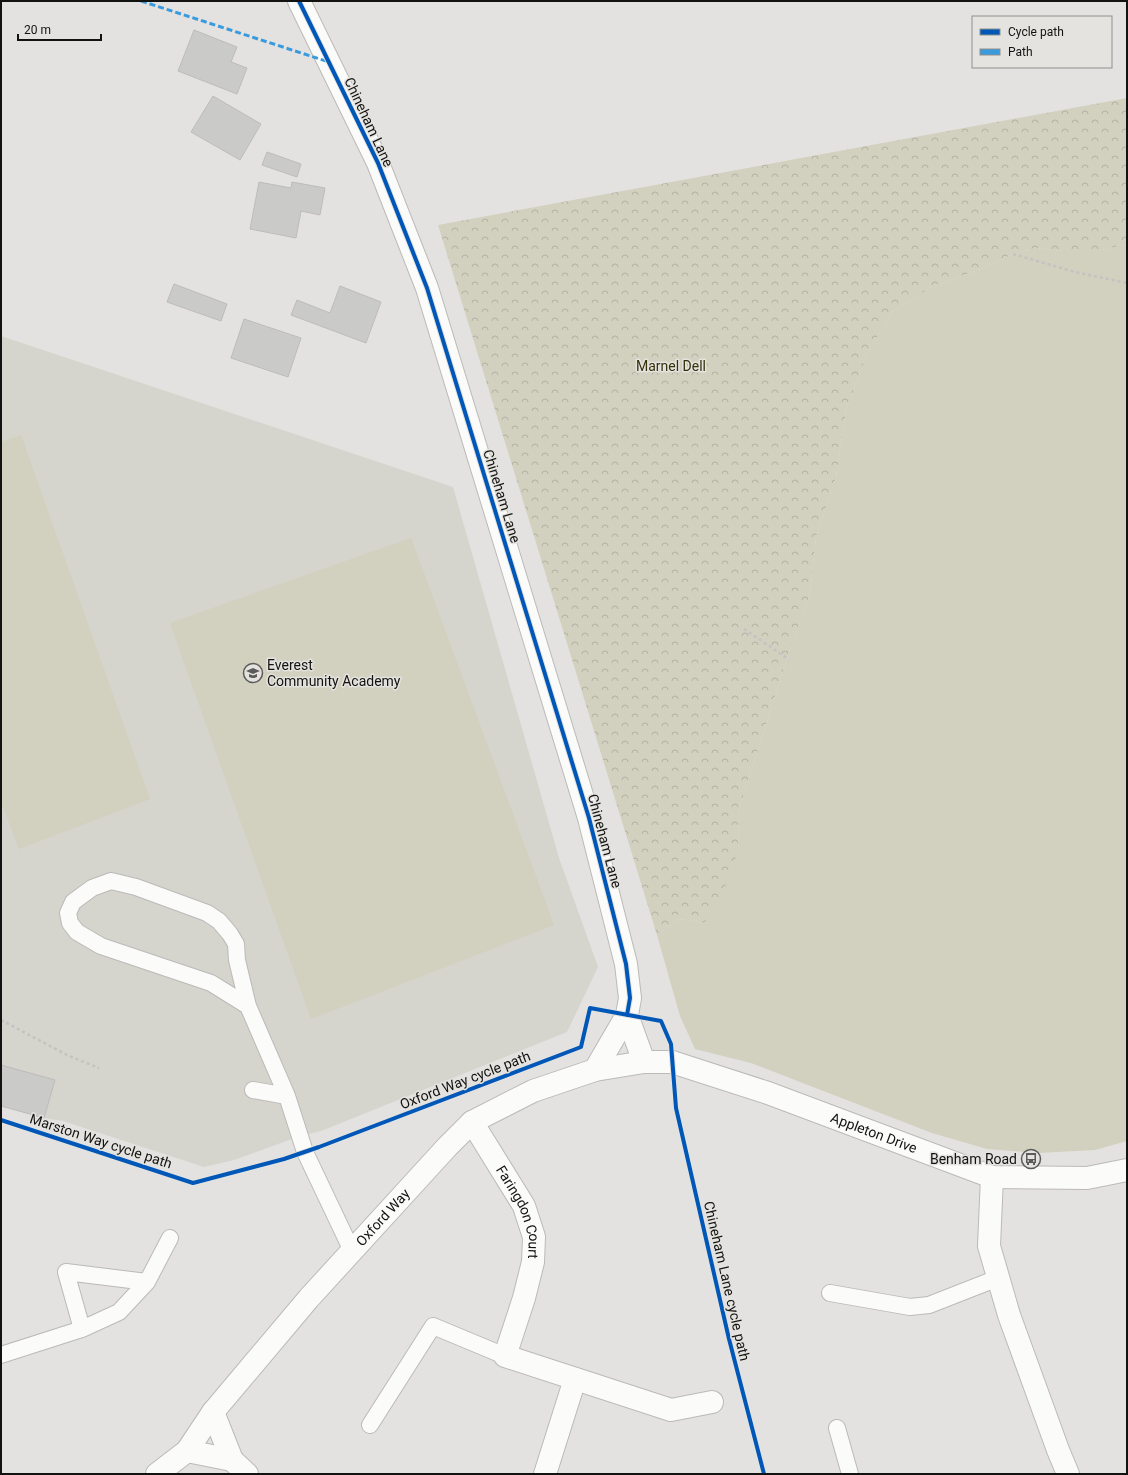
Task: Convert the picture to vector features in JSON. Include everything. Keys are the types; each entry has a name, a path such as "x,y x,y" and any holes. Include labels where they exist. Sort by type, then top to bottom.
{"street":[{"name":"Chineham Lane","path":"299,1 378,163 427,288 589,818 626,964 630,998 627,1015 595,1070"},
{"name":"Chineham Lane","path":"627,1015 644,1062"},
{"name":"Oxford Way","path":"157,1474 187,1451 213,1412 309,1298 447,1147 472,1122 533,1091 595,1070 644,1062 672,1062"},
{"name":"Appleton Drive","path":"672,1062 768,1093 992,1177 1087,1178 1127,1170"},
{"name":"Faringdon Court","path":"472,1122 524,1206 534,1237 533,1262 524,1298 505,1356"},
{"path":"992,1177 989,1246 1009,1314 1068,1474"},
{"path":"505,1356 671,1410 712,1402"},
{"path":"545,1474 575,1379"},
{"path":"213,1412 240,1467"},
{"path":"187,1451 240,1467"}],"lane":[{"path":"248,1006 211,983 101,946 77,932 70,922 68,913 73,902 92,888 111,881 136,887 206,913 219,921 230,934 236,944 237,960 248,1006 287,1096 305,1152 352,1250"},
{"path":"254,1090 287,1096"},
{"path":"1,1355 82,1329 119,1312 147,1282 170,1238"},
{"path":"82,1329 66,1272 147,1282"},
{"path":"830,1293 910,1307 929,1305 998,1278"},
{"path":"370,1425 433,1326 505,1356"},
{"path":"837,1428 850,1474"}],"path":[{"path":"1013,254 1075,272 1127,283"},
{"path":"744,630 787,658"},
{"path":"1,1020 69,1056 99,1068"}],"shaded area":[{"name":"Everest Community Academy","path":"1,336 453,487 559,858 598,967 567,1032 321,1131 300,1136 234,1160 204,1167 63,1121 44,1118 1,1106"}],"green space":[{"name":"Marnel Dell","path":"1127,98 1127,244 1097,251 1063,251 1035,248 1013,254 981,269 931,287 892,312 866,356 846,411 836,477 816,537 810,594 787,658 738,813 739,849 725,887 705,923 679,919 657,935 438,225"},
{"path":"1127,244 1127,1141 1095,1150 1038,1153 987,1149 932,1133 751,1063 695,1049 680,1016 657,935 679,919 705,923 739,849 738,813 787,658 810,594 816,537 836,477 846,411 866,356 892,312 931,287 981,269 1013,254 1035,248 1063,251 1097,251"},
{"path":"21,435 150,799 19,849 1,801 1,442"},
{"path":"411,538 554,925 311,1019 170,623"}],"building":[{"path":"194,30 237,47 231,62 247,68 237,94 178,71"},
{"path":"213,96 261,124 240,160 191,132"},
{"path":"267,152 301,164 297,177 262,165"},
{"path":"259,182 291,188 292,182 325,188 320,215 301,211 296,238 250,229"},
{"path":"174,284 227,304 221,321 167,302"},
{"path":"340,286 381,302 366,343 291,315 297,300 330,313"},
{"path":"244,319 301,338 288,377 231,358"},
{"path":"1,1065 55,1080 44,1118 1,1106"}],"marked path":[{"path":"141,1 329,62"}],"cycle path":[{"path":"299,1 378,163 427,288 589,818 626,964 630,998 627,1015"},
{"name":"Oxford Way cycle path","path":"1,1120 193,1183 284,1159 319,1147 581,1047 590,1008 661,1021 671,1044 676,1108 729,1339 764,1474"}],"place":[{"name":"Everest Community Academy","path":"253,673"},
{"name":"Benham Road","path":"1031,1159"}]}
